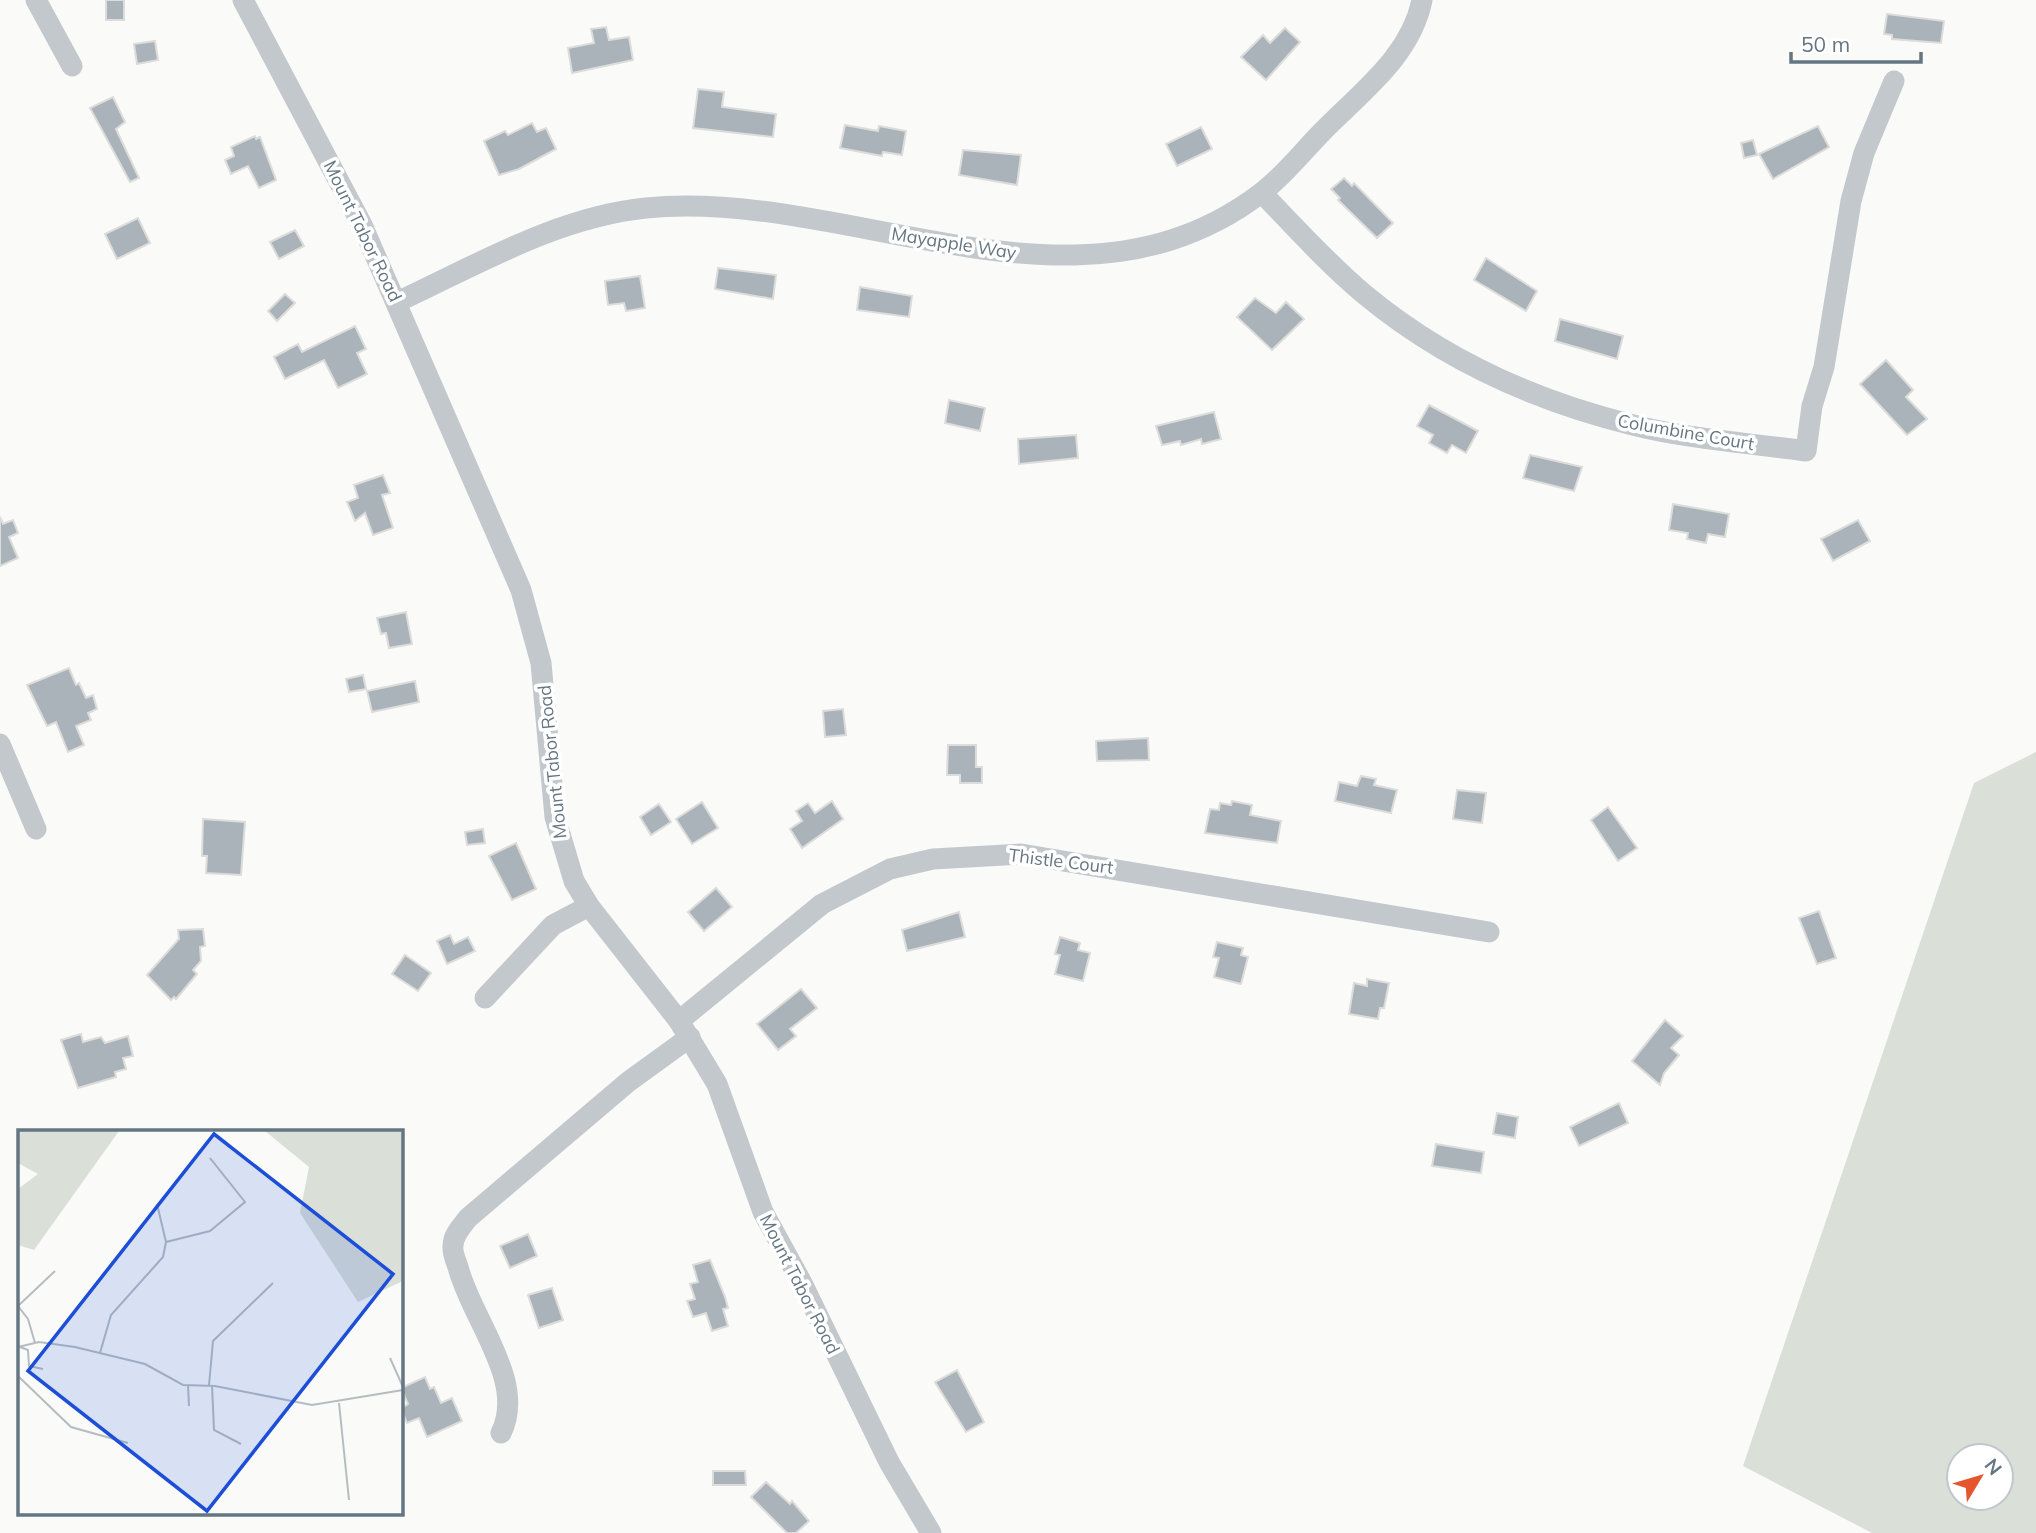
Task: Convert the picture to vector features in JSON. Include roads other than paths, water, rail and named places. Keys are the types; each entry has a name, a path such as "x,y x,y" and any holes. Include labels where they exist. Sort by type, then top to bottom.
{"street":[{"path":"36,0 72,66"},
{"name":"Mount Tabor Road","path":"243,0 324,149 397,302 504,545 533,627 548,716 555,817 564,857 589,906 685,1029 718,1084 763,1212 802,1283 889,1462 931,1533"},
{"name":"Mayapple Way","path":"397,302 545,233 591,218 645,208 697,206 734,210 1032,255 1086,257 1133,252 1171,241 1207,225 1262,193 1401,52 1418,20 1422,0"},
{"name":"Columbine Court","path":"1262,193 1364,294 1405,325 1458,358 1504,381 1551,400 1636,426 1805,451 1812,406 1824,367 1851,201 1864,153 1894,81"},
{"path":"0,744 36,829"},
{"name":"Thistle Court","path":"501,1433 509,1417 506,1379 461,1280 453,1246 457,1232 468,1218 628,1082 822,904 890,869 933,859 1008,854 1062,859 1489,932"},
{"path":"485,998 553,925 589,906"}]}
